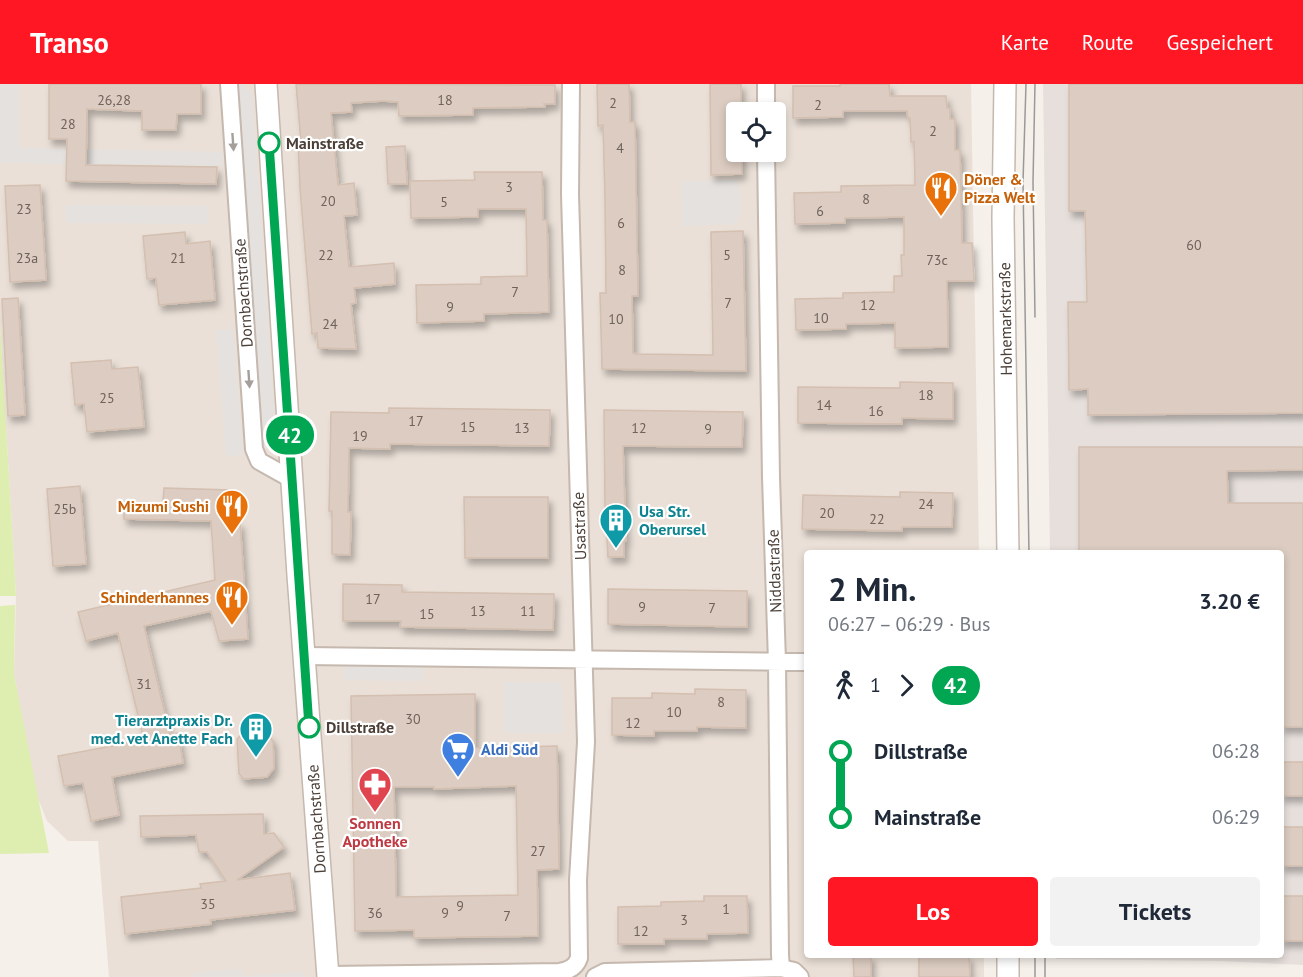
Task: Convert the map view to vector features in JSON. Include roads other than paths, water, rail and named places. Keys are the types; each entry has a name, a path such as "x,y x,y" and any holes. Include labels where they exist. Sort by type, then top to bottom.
{"street":[{"name":"Dornbachstraße","path":"228,84 254,449 259,461 293,480"},
{"name":"Dornbachstraße","path":"266,84 328,976"},
{"name":"Usastraße","path":"328,976 559,972 569,970 579,958 578,880 586,742 570,194 571,84"},
{"path":"766,84 766,102"},
{"name":"Hohemarkstraße","path":"1005,84 1003,218 1008,550"},
{"name":"Niddastraße","path":"766,162 781,968"},
{"path":"304,656 804,662"},
{"path":"1008,958 1008,977"},
{"path":"595,977 605,972 781,968 794,971 800,977"}],"tram line":[{"path":"1026,84 1023,182 1029,550"},
{"path":"1035,84 1033,182 1035,317"},
{"path":"1035,958 1035,977"},
{"path":"1045,958 1045,977"}],"place":[{"name":"Mainstraße","path":"269,143"},
{"name":"Döner & Pizza Welt","path":"941,217"},
{"name":"Mizumi Sushi","path":"232,535"},
{"name":"Usa Str. Oberursel","path":"616,549"},
{"name":"Schinderhannes","path":"232,626"},
{"name":"Dillstraße","path":"309,727"},
{"name":"Tierarztpraxis Dr. med. vet Anette Fach","path":"256,758"},
{"name":"Aldi Süd","path":"458,778"},
{"name":"Sonnen Apotheke","path":"375,813"}]}
